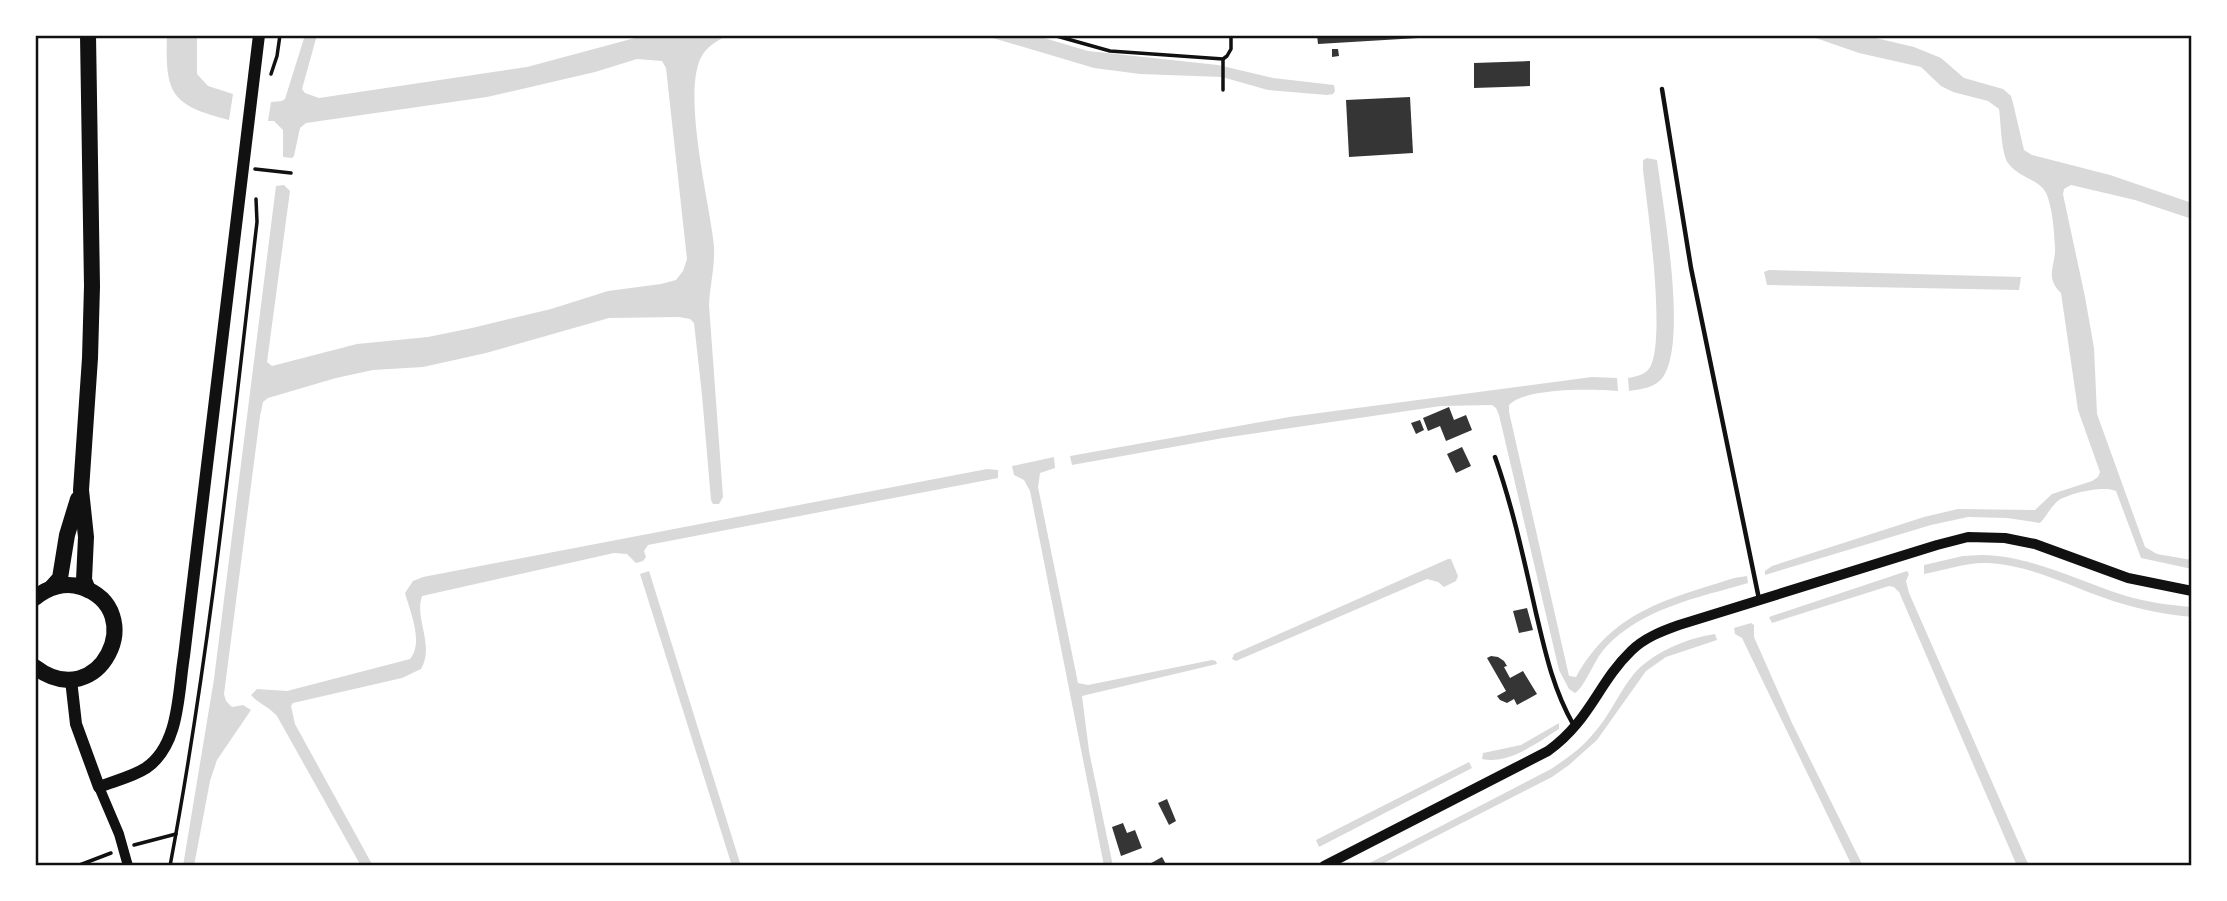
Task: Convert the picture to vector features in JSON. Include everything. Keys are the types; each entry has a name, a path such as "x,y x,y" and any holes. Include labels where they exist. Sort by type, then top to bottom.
{"highway":[{"path":"88,35 91,310 81,490 86,537 84,580 88,590"},
{"path":"35,598 60,578 67,536 81,490"},
{"path":"35,667 47,676 71,680 94,672 110,653 114,642 112,617 99,597 76,586 52,587"}],"main road":[{"path":"71,680 76,724 99,787 145,768 158,757 170,739 182,669 259,35"}],"street":[{"path":"1324,866 1532,760 1563,740 1575,728 1618,666 1642,642 1679,625 1952,541 1988,536 2035,544 2128,578 2192,591"},
{"path":"99,787 119,834 128,866"}],"lane":[{"path":"1662,89 1691,268 1759,600"},
{"path":"1496,457 1508,494 1556,692 1575,728"}],"path":[{"path":"270,76 280,35"},
{"path":"1053,35 1110,51 1223,59 1231,49 1231,35"},
{"path":"1223,59 1223,90"},
{"path":"244,167 291,173"},
{"path":"170,866 200,688 225,501 257,222 255,194"},
{"path":"132,846 176,834"},
{"path":"77,866 116,851"}],"shaded area":[{"path":"167,35 197,35 197,74 208,86 233,94 229,120 195,109 176,94 170,84 168,71"},
{"path":"305,35 317,35 302,89 305,93 319,98 527,67 646,35 728,35 711,45 703,54 697,70 694,92 698,147 714,246 709,305 723,497 719,504 713,504 711,500 694,323 690,319 609,318 486,353 423,367 373,370 268,398 263,402 260,416 224,694 232,707 243,705 251,710 217,760 210,781 194,866 183,866 214,679 276,186 284,185 290,191 267,362 272,366 357,344 428,337 472,328 551,309 608,291 661,284 676,280 687,259 666,68 662,61 637,59 595,72 487,97 306,123 300,128 294,156 283,157 283,130 274,121 268,121 271,102 285,99"},
{"path":"983,35 1034,35 1088,51 1218,65 1273,78 1334,85 1335,91 1327,95 1268,90 1222,77 1140,74 1094,68"},
{"path":"1807,35 1863,35 1914,47 1941,58 1964,78 2003,89 2011,96 2024,150 2032,155 2110,175 2192,203 2192,219 2135,200 2071,185 2064,189 2063,194 2094,348 2097,414 2145,547 2157,554 2192,560 2192,569 2141,558 2116,491 2096,489 2059,500 2040,523 2007,518 1968,517 1931,525 1765,575 1765,571 1772,566 1924,517 1958,509 2035,510 2052,494 2092,481 2100,472 2078,410 2061,293 2053,282 2055,247 2050,204 2041,187 2018,173 2008,163 1999,109 1988,101 1941,86 1921,67 1859,53"},
{"path":"1643,160 1657,160 1672,272 1673,334 1670,359 1660,381 1643,389 1629,391 1628,378 1639,376 1648,370 1654,357 1656,335 1655,274 1643,170"},
{"path":"1764,272 2021,277 2019,290 1767,285"},
{"path":"1592,377 1617,378 1618,391 1545,392 1518,399 1509,405 1569,676 1576,677 1607,636 1644,611 1664,601 1734,578 1747,576 1748,583 1671,606 1636,623 1605,648 1575,693 1569,689 1559,670 1499,415 1492,405 1441,406 1223,438 1072,465 1070,456 1289,417"},
{"path":"1054,457 1055,468 1040,473 1038,487 1078,683 1088,685 1212,660 1217,664 1082,696 1089,751 1113,866 1104,866 1030,491 1024,480 1014,475 1012,466"},
{"path":"987,469 998,470 998,478 648,545 644,551 646,557 636,563 627,554 614,553 422,596 420,614 426,651 421,669 402,678 293,703 291,706 295,724 373,866 361,866 277,716 251,695 257,689 287,691 410,659 414,652 416,636 405,593 413,581 423,577"},
{"path":"1982,555 2036,564 2140,600 2192,607 2192,617 2124,604 2018,567 1972,564 1924,574 1924,565 1963,556"},
{"path":"1451,559 1458,576 1456,581 1444,587 1427,579 1236,661 1232,659 1234,654"},
{"path":"649,571 741,866 732,866 640,574"},
{"path":"1907,571 1909,593 2029,866 2017,866 1899,592 1894,587 1889,586 1772,623 1769,617"},
{"path":"1751,623 1754,625 1754,637 1792,723 1863,866 1852,866 1742,638 1735,634 1734,628"},
{"path":"1715,634 1717,640 1666,657 1646,671 1597,740 1552,777 1378,866 1364,866 1551,769 1588,739 1604,720 1633,675 1649,660 1670,648"},
{"path":"1559,723 1559,729 1513,756 1482,759 1483,753 1521,745"},
{"path":"1469,762 1472,768 1319,847 1316,840"}],"building":[{"path":"1317,35 1418,35 1418,38 1318,44"},
{"path":"1332,49 1338,49 1339,56 1332,57"},
{"path":"1530,61 1530,86 1474,88 1474,63"},
{"path":"1410,97 1413,153 1349,157 1346,100"},
{"path":"1449,407 1454,420 1466,415 1472,430 1446,441 1440,426 1428,431 1423,418"},
{"path":"1420,420 1424,430 1416,434 1411,423"},
{"path":"1462,447 1471,466 1456,473 1447,454"},
{"path":"1527,608 1533,630 1519,633 1513,611"},
{"path":"1491,656 1504,661 1510,678 1523,671 1537,694 1517,705 1514,699 1507,703 1500,700 1497,696 1506,691 1487,658"},
{"path":"1167,799 1176,821 1169,825 1158,803"},
{"path":"1123,823 1127,833 1135,830 1142,848 1121,856 1112,827"},
{"path":"1162,857 1167,866 1146,866"}]}
